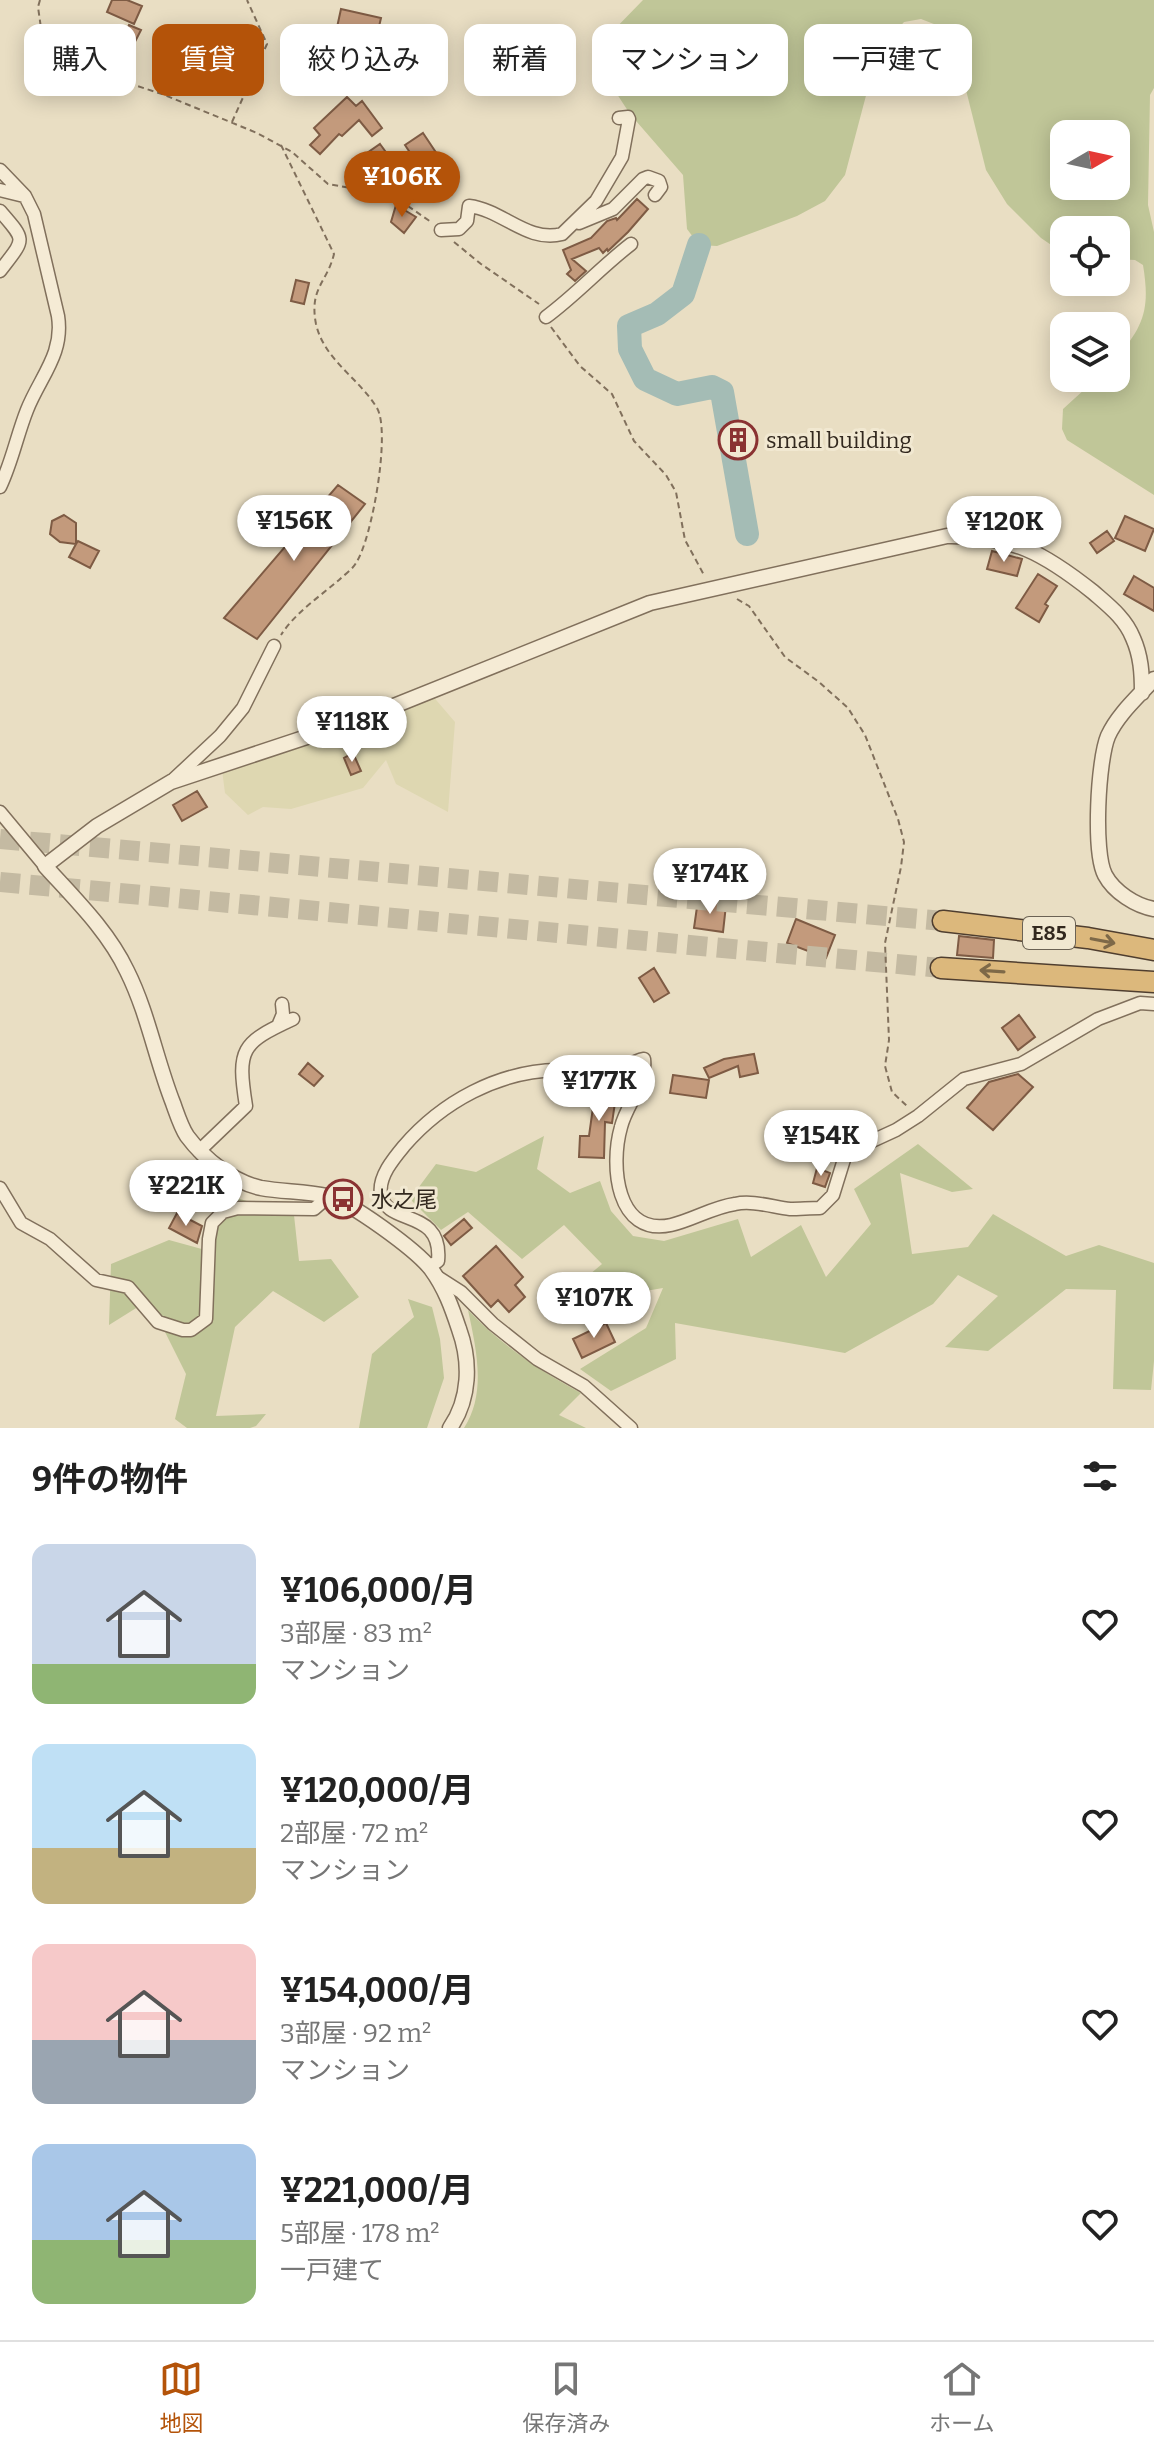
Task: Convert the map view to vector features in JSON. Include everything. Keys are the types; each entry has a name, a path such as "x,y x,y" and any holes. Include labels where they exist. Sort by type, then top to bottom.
{"highway":[{"name":"E85","path":"943,921 1088,938 1154,950"},
{"name":"E85","path":"941,968 1154,982"}],"street":[{"path":"441,230 459,229 467,221 469,206 480,207 536,235 562,234 596,201 622,157 629,119 619,118"},
{"path":"0,170 25,196 40,234 60,333 55,358 27,409 10,466 0,487"},
{"path":"573,226 613,209 648,177 659,181 661,187 655,195"},
{"path":"0,190 25,196"},
{"path":"0,211 19,232 21,239 0,271"},
{"path":"546,317 576,295 608,260 631,244"},
{"path":"593,254 608,260"},
{"path":"45,866 97,826 171,782 364,718 650,603 947,536 972,535 1019,544 1062,567 1121,616 1133,636 1140,658 1142,693"},
{"path":"171,782 220,736 243,708 274,646"},
{"path":"1154,679 1117,721 1107,739 1102,760 1098,827 1102,866 1109,881 1132,901 1154,909"},
{"path":"0,812 113,945 128,973 186,1135 199,1151 237,1179 259,1187 329,1196 344,1203 461,1292 493,1324 537,1359 584,1386 631,1428"},
{"path":"432,1271 438,1261 439,1247 434,1236 422,1223 386,1206 381,1196 381,1185 399,1152 436,1114 498,1079 559,1069 608,1076 636,1060 644,1059 646,1072 620,1128 617,1188 636,1219 651,1227 669,1226 736,1203 793,1209 820,1208 833,1195 846,1153 896,1130 964,1079 1021,1064 1098,1019 1140,1003 1154,1004"},
{"path":"278,1026 283,1014 282,1004"},
{"path":"199,1151 246,1106 241,1073 245,1049 261,1034 293,1019"},
{"path":"0,1188 21,1223 50,1239 96,1280 128,1287 158,1322 183,1330 191,1330 206,1319 209,1239 212,1223 223,1212 238,1208 314,1209 329,1196"},
{"path":"432,1271 446,1292 462,1338 467,1379 464,1398 450,1428"}],"path":[{"path":"40,0 42,35 57,60 162,94 280,144 328,184 392,195 416,210 481,264 539,304 568,352 612,394 634,441 666,475 676,492 685,540 712,587"},
{"path":"231,123 267,44 247,0"},
{"path":"274,646 285,628 356,565 367,541 382,457 383,423 372,401 319,336 315,301 317,288 332,265 334,254 280,144"},
{"path":"737,600 749,606 785,657 848,708 865,735 898,819 904,842 885,943 889,1040 885,1066 892,1092 918,1116"}],"shaded area":[{"path":"431,694 455,722 448,812 396,784 386,760 363,788 291,809 263,807 248,815 225,793 222,770"}],"green space":[{"path":"643,0 1154,0 1154,88 1150,95 1148,205 1154,232 1154,495 1067,440 1062,429 1063,409 1082,392 1130,392 1130,340 1143,315 1146,293 1143,265 1130,260 1130,216 1050,216 1050,244 1007,204 986,170 968,96 972,96 972,24 934,24 921,19 902,24 804,24 804,96 866,96 845,175 825,201 797,216 717,246 699,245 687,229 683,175 618,96 788,96 788,24 620,24"},
{"path":"544,1136 537,1169 570,1193 600,1181 611,1211 633,1236 664,1241 738,1219 751,1257 801,1225 826,1277 871,1224 854,1189 918,1144 973,1189 952,1192 900,1173 912,1254 968,1247 993,1214 1066,1256 1099,1245 1154,1263 1151,1390 1113,1389 1116,1290 1066,1289 988,1351 945,1347 998,1296 958,1275 933,1304 845,1353 675,1323 676,1359 611,1391 580,1369 646,1328 663,1288 551,1307 602,1264 564,1225 522,1259 468,1212 441,1230 410,1199 436,1164 476,1172"},
{"path":"219,1193 254,1203 293,1206 299,1261 331,1259 359,1297 324,1322 273,1291 235,1327 216,1416 266,1414 256,1426 250,1428 187,1428 175,1419 186,1374 149,1300 109,1325 111,1264 169,1240 209,1251"},
{"path":"408,1299 432,1307 440,1339 444,1378 427,1428 359,1428 372,1354 414,1317"},
{"path":"468,1310 521,1356 581,1393 559,1415 586,1428 464,1428 475,1400 478,1370"}],"building":[{"path":"112,0 127,0 142,6 134,24 107,12"},
{"path":"341,9 381,18 380,24 338,24"},
{"path":"347,97 356,106 362,101 382,128 372,136 359,120 342,136 339,134 320,154 310,145 320,135 314,128"},
{"path":"423,133 439,157 421,169 405,145"},
{"path":"380,144 388,155 375,164 367,153"},
{"path":"637,199 648,209 608,251 603,253 599,248 572,259 586,271 575,281 567,274 571,270 563,250 591,238 607,221 617,220"},
{"path":"396,205 416,217 404,233 391,222"},
{"path":"296,280 309,283 304,304 291,301"},
{"path":"338,485 365,504 257,639 224,618"},
{"path":"64,515 76,523 76,544 60,542 50,534 52,521"},
{"path":"1125,516 1154,529 1145,551 1115,538"},
{"path":"1107,531 1114,541 1097,553 1090,543"},
{"path":"78,541 99,551 90,568 69,557"},
{"path":"992,551 1022,559 1017,576 987,569"},
{"path":"1038,574 1057,586 1045,604 1048,606 1039,622 1016,608"},
{"path":"1134,576 1154,588 1154,611 1124,594"},
{"path":"353,753 361,771 351,775 344,758"},
{"path":"197,791 207,807 182,821 173,805"},
{"path":"698,900 726,905 723,932 694,928"},
{"path":"796,919 835,935 826,958 787,943"},
{"path":"959,936 994,940 993,958 957,955"},
{"path":"654,968 669,993 654,1002 639,978"},
{"path":"1019,1015 1035,1037 1018,1050 1002,1028"},
{"path":"754,1054 758,1073 740,1077 738,1066 709,1078 704,1068 724,1059"},
{"path":"308,1063 323,1076 314,1086 299,1074"},
{"path":"1018,1074 1033,1087 993,1130 967,1108 989,1082"},
{"path":"673,1075 709,1080 706,1098 670,1093"},
{"path":"596,1086 617,1089 612,1123 605,1122 604,1158 579,1157 580,1136 589,1136"},
{"path":"817,1168 830,1173 825,1187 813,1183"},
{"path":"177,1213 202,1226 197,1243 169,1228"},
{"path":"464,1219 472,1228 451,1245 444,1236"},
{"path":"496,1246 523,1277 515,1285 525,1297 509,1312 498,1300 491,1307 463,1276"},
{"path":"606,1323 615,1342 582,1358 573,1339"}],"waterway":[{"path":"699,245 683,294 657,314 629,326 630,349 645,379 677,394 712,387 722,392 747,534"}],"tunnel":[{"path":"0,839 943,921"},
{"path":"0,882 941,968"}],"place":[{"name":"small building","path":"738,440"},
{"name":"水之尾","path":"343,1199"}]}
